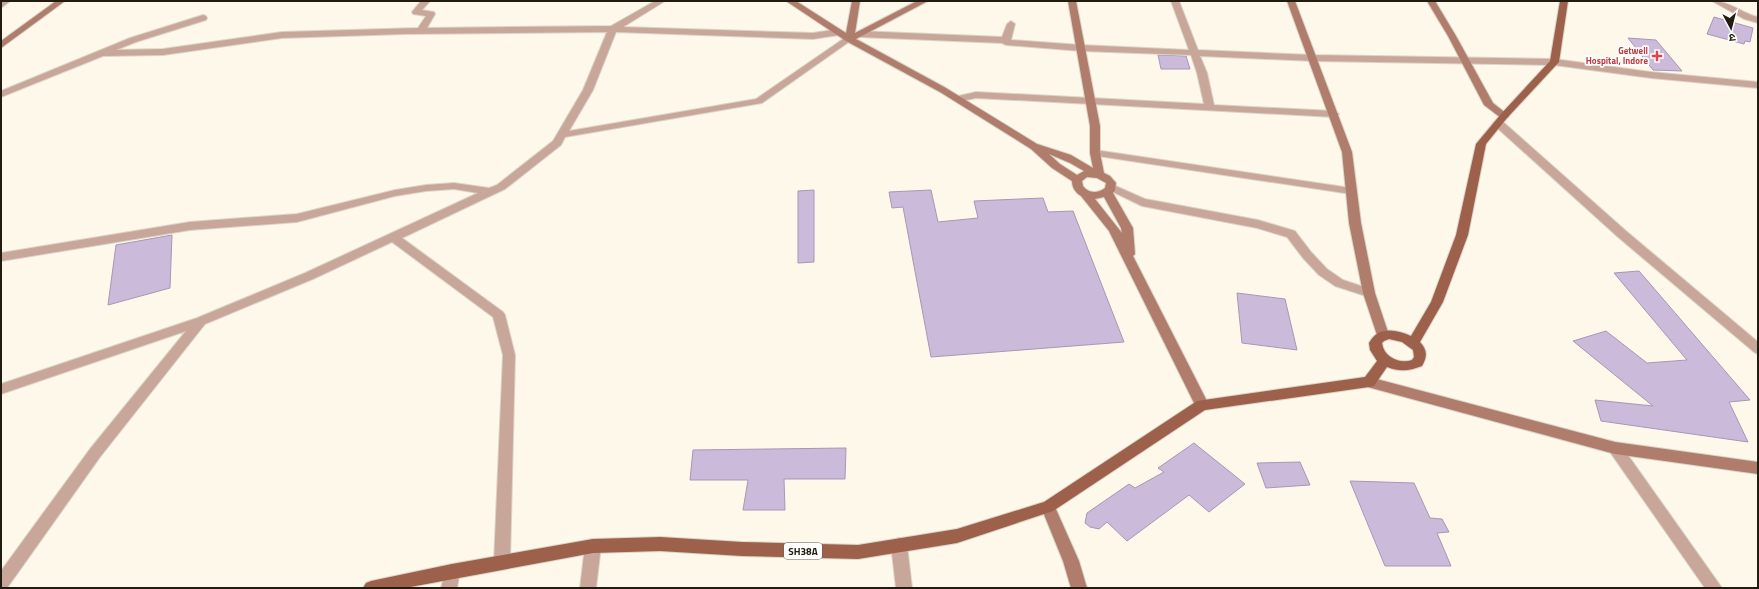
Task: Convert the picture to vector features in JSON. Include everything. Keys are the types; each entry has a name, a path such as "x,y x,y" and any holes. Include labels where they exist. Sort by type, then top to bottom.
{"main road":[{"path":"1413,343 1437,302 1462,235 1480,144 1554,62 1564,1"},
{"path":"1383,335 1401,336 1413,343 1420,355 1420,360 1414,365 1403,366 1384,360 1376,350 1375,345 1378,337 1383,335"},
{"path":"1202,405 1369,382 1384,360"},
{"name":"SH38A","path":"371,588 452,571 593,546 660,544 742,549 858,552 957,536 1048,507 1202,405"}],"street":[{"path":"1,5 6,1"},
{"path":"1,45 61,1"},
{"path":"421,31 431,14 416,12 426,1"},
{"path":"1,389 200,321 309,276 501,187 557,143 588,90 613,29 661,1"},
{"path":"790,1 849,39 957,99 1035,147 1056,166 1077,180 1078,187 1085,193 1114,229 1202,405"},
{"path":"849,39 856,1"},
{"path":"562,135 760,101 849,39 924,1"},
{"path":"1072,1 1095,126 1096,174"},
{"path":"1175,1 1202,73 1209,106"},
{"path":"1291,1 1334,114 1346,152 1355,223 1369,293 1383,335"},
{"path":"1431,1 1466,60 1489,105 1501,119 1622,234 1758,349"},
{"path":"1716,1 1747,17 1758,20"},
{"path":"1,94 134,40 203,18"},
{"path":"859,34 1006,40 1011,24"},
{"path":"100,53 163,52 282,35 421,31 613,29 813,36 838,32"},
{"path":"1006,42 1081,48 1313,58 1554,62 1651,75 1758,85"},
{"path":"957,99 976,95 1209,106 1334,114"},
{"path":"1035,147 1062,154 1108,180 1109,190 1127,228 1129,260"},
{"path":"1095,154 1351,191"},
{"path":"1077,180 1082,175 1096,174"},
{"path":"1,258 190,226 297,218 395,193 426,188 454,186 491,192"},
{"path":"1085,193 1097,195 1109,190 1142,202 1258,224 1291,234 1307,255 1323,272 1339,283 1369,293"},
{"path":"393,237 499,315 509,355 502,562"},
{"path":"1,584 95,453 200,321"},
{"path":"1369,382 1615,448 1758,468"},
{"path":"1615,448 1714,588"},
{"path":"1048,507 1071,561 1080,588"},
{"path":"899,545 904,588"},
{"path":"588,588 593,546"},
{"path":"449,588 452,571"}],"building":[{"path":"1714,17 1753,28 1750,42 1745,41 1744,44 1707,34"},
{"path":"1628,38 1656,40 1682,71 1653,70"},
{"path":"1158,55 1186,56 1190,69 1161,69"},
{"path":"814,190 814,262 798,263 798,191"},
{"path":"931,190 938,222 978,218 974,201 1043,198 1048,212 1073,211 1124,342 931,357 903,207 892,208 889,192"},
{"path":"172,235 170,288 108,305 116,245"},
{"path":"1639,271 1750,400 1729,402 1748,442 1601,421 1595,400 1653,406 1573,341 1606,331 1647,363 1687,360 1614,273"},
{"path":"1237,293 1285,299 1297,350 1242,343"},
{"path":"1194,443 1245,484 1209,512 1189,495 1127,541 1107,522 1099,529 1090,527 1085,523 1087,513 1129,484 1135,488 1164,472 1158,468"},
{"path":"846,448 845,479 784,479 785,510 743,510 748,480 690,480 693,450"},
{"path":"1300,462 1310,485 1266,488 1257,463"},
{"path":"1350,481 1414,483 1430,518 1442,519 1449,532 1437,533 1451,566 1385,566"}],"place":[{"name":"Getwell Hospital, Indore","path":"1657,56"}]}
